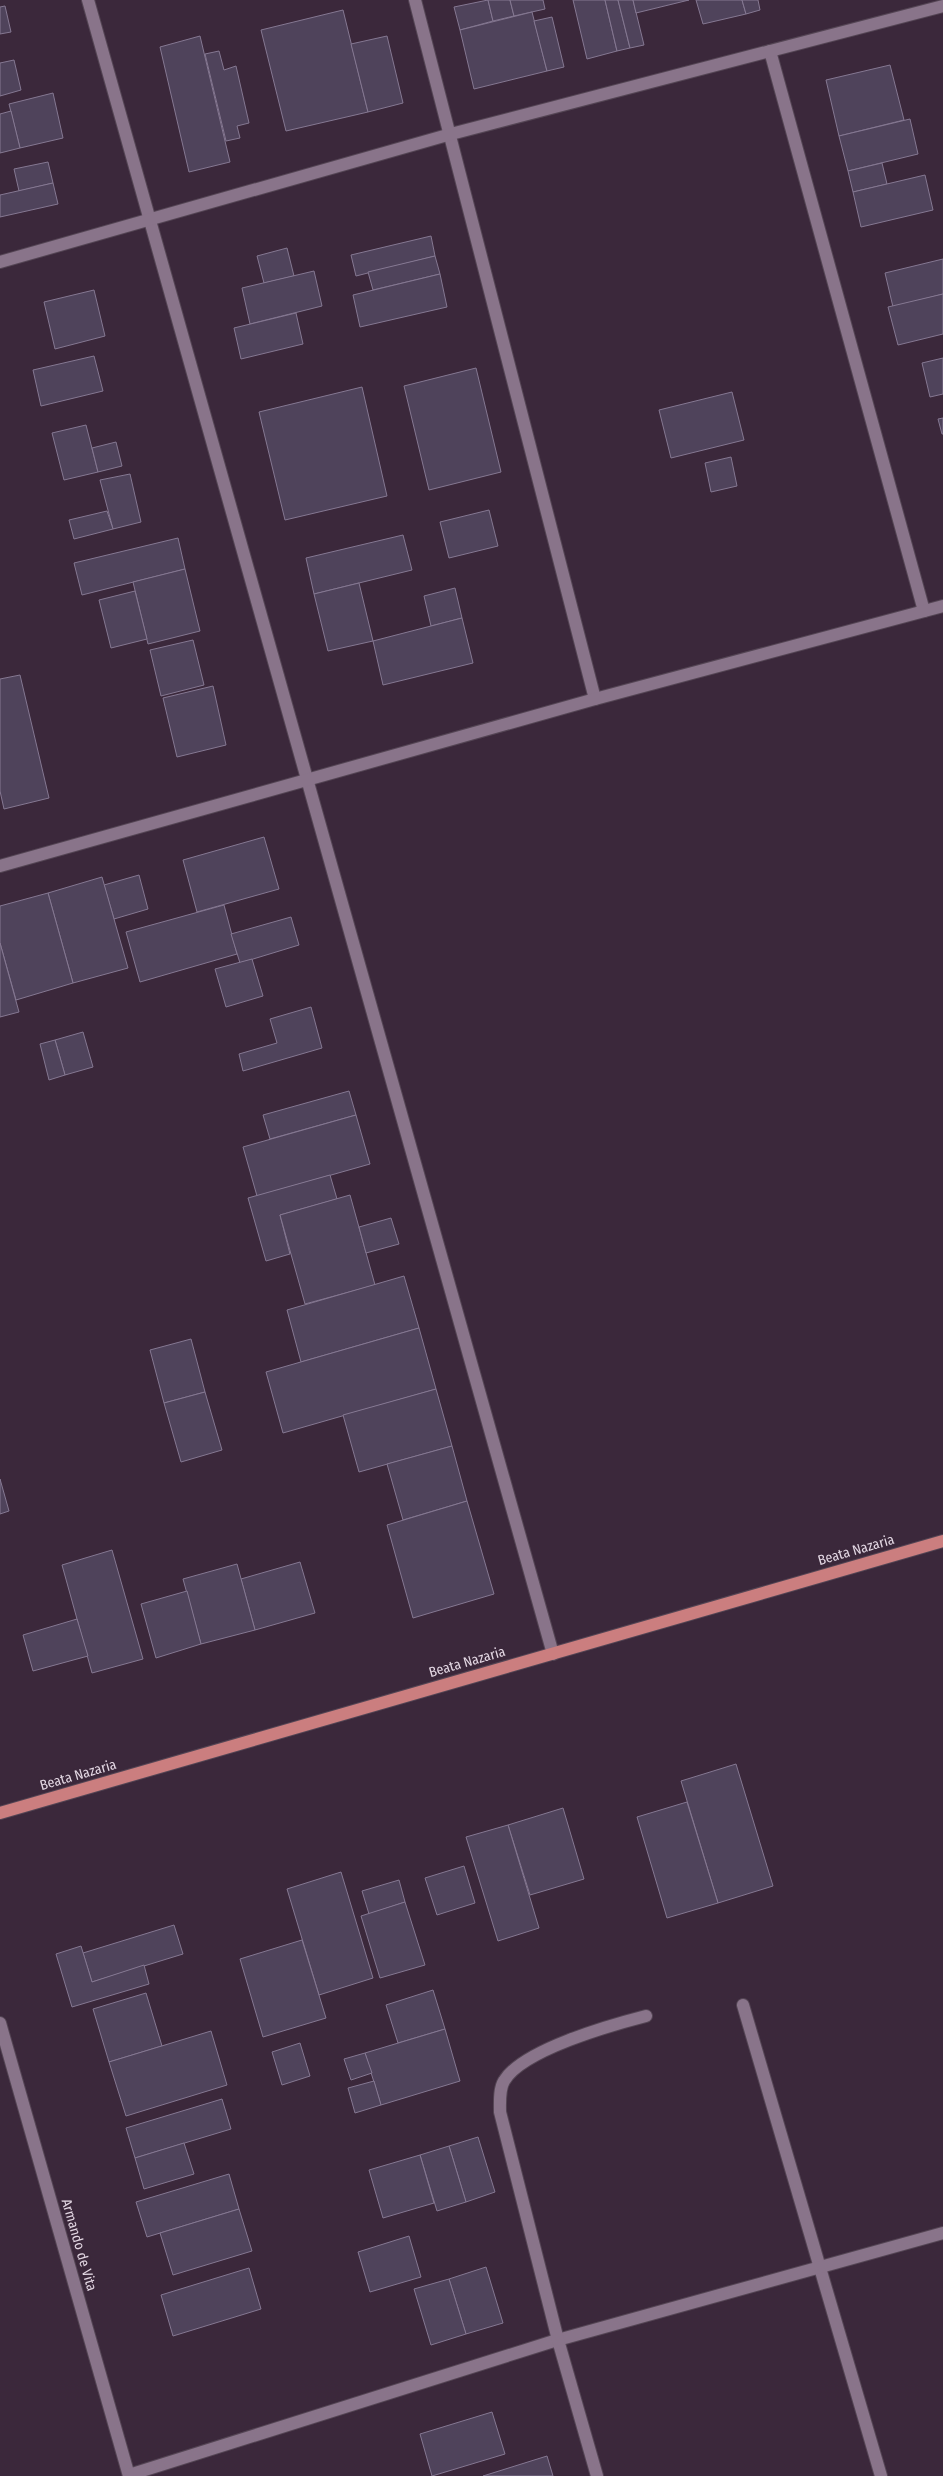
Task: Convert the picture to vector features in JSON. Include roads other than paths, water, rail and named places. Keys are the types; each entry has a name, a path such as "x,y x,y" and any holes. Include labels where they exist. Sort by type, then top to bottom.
{"main road":[{"name":"Beata Nazaria","path":"0,1813 943,1540"}],"street":[{"path":"88,0 553,1654"},
{"path":"415,0 595,699"},
{"path":"0,262 451,134 943,6"},
{"path":"770,51 924,611"},
{"path":"0,866 595,699 943,606"},
{"path":"744,2005 881,2476"},
{"path":"597,2476 558,2340 500,2112 502,2083 512,2069 536,2054 613,2024 646,2016"},
{"name":"Armando de Vita","path":"0,2023 129,2476"},
{"path":"129,2476 558,2340 943,2233"}]}
